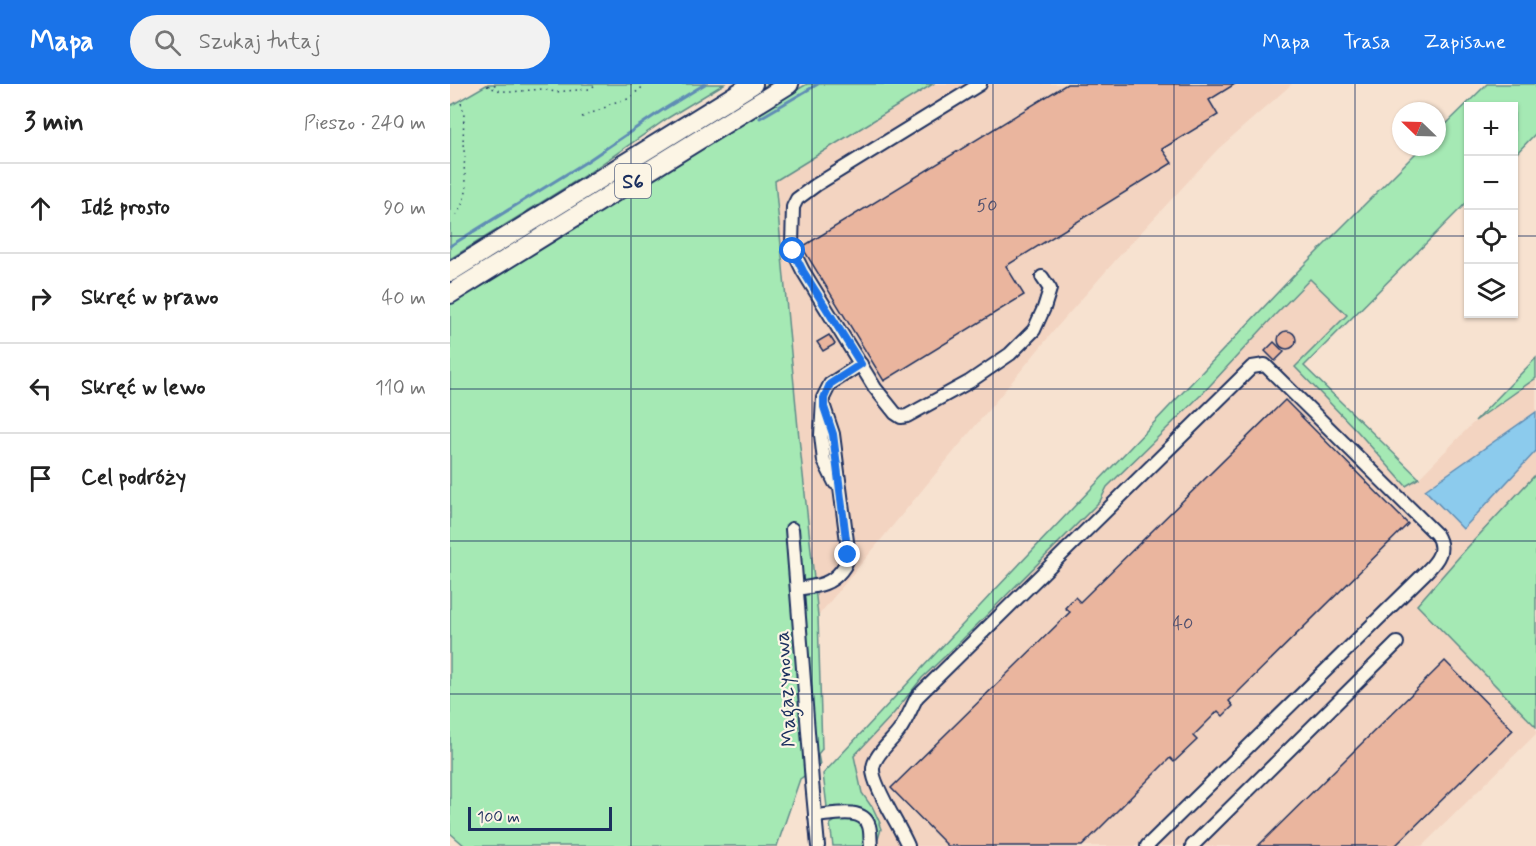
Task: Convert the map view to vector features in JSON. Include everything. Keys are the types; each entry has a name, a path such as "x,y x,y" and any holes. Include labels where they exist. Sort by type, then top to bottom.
{"highway":[{"name":"S6","path":"450,272 753,84"},
{"name":"S6","path":"450,294 789,84"}],"street":[{"path":"980,84 803,194 794,203 793,251 875,388 901,417 908,416 980,375 1010,354 1034,330 1044,308 1050,289 1042,277"},
{"path":"797,588 826,584 836,577 846,563 848,549 840,492 824,461 821,435 824,398 830,384 861,364"},
{"path":"908,846 875,782 873,768 876,759 899,731 917,697 1252,367 1265,365 1436,534 1442,548 1436,562 1148,846"},
{"name":"Magazynowa","path":"792,529 818,846"},
{"path":"1192,846 1397,643"},
{"path":"815,816 857,814 869,824 871,846"}],"path":[{"path":"499,84 487,86 512,92 542,89 555,92 589,88 597,84"},
{"path":"582,117 612,102 628,99 646,84"},
{"path":"456,215 461,208 467,189 463,144 464,112 461,103"}],"shaded area":[{"path":"933,84 1292,84 1218,149 1121,254 1057,327 818,616 775,181"},
{"path":"1311,279 1347,315 1295,367 1406,486 1419,478 1475,421 1536,378 1536,474 1417,605 1536,727 1536,734 1422,846 876,846 881,829 862,793 854,756 894,713 922,678 1100,501 1107,487 1203,393"}],"green space":[{"path":"488,84 724,84 668,118 587,174 450,259 450,106"},
{"path":"768,84 778,84 450,287 450,281"},
{"path":"807,84 933,84 775,181 818,616 822,749 818,754 820,765 800,779 777,846 465,846 450,833 450,303"},
{"path":"1487,84 1536,84 1536,133 1518,152 1518,102 1469,102"},
{"path":"1464,107 1464,205 1304,366 1419,478 1406,486 1295,367 1347,315 1310,279 1203,393 1107,487 1100,501 922,678 894,713 854,756 862,793 872,806 880,823 881,829 876,846 875,825 867,812 856,808 831,809 827,807 823,774 1299,270 1413,156 1446,156 1446,124"},
{"path":"1536,358 1536,378 1475,421"},
{"path":"1536,474 1536,727 1417,605"},
{"path":"851,818 863,829 865,846 833,846 830,824 837,820"}],"water":[{"path":"1536,412 1536,451 1463,529 1425,490"}],"building":[{"path":"1067,84 1235,84 1209,100 1218,115 1162,149 1172,163 1006,266 1024,295 884,381 802,247"},
{"path":"1287,331 1293,334 1296,340 1293,346 1287,349 1281,346 1278,340 1281,334"},
{"path":"829,335 835,344 823,351 817,342"},
{"path":"1274,342 1284,352 1275,361 1265,351"},
{"path":"1285,400 1408,524 1229,701 1233,706 1223,716 1218,711 1193,736 1197,740 1174,762 1170,758 1082,846 948,846 891,788 1070,612 1065,608 1075,597 1080,602"},
{"path":"1445,661 1513,730 1395,846 1258,846"}],"waterway":[{"path":"450,246 586,162 705,84"},
{"path":"760,118 818,84"}],"route":[{"path":"793,251 861,364 830,384 824,398 824,407 833,434 848,555"}]}
